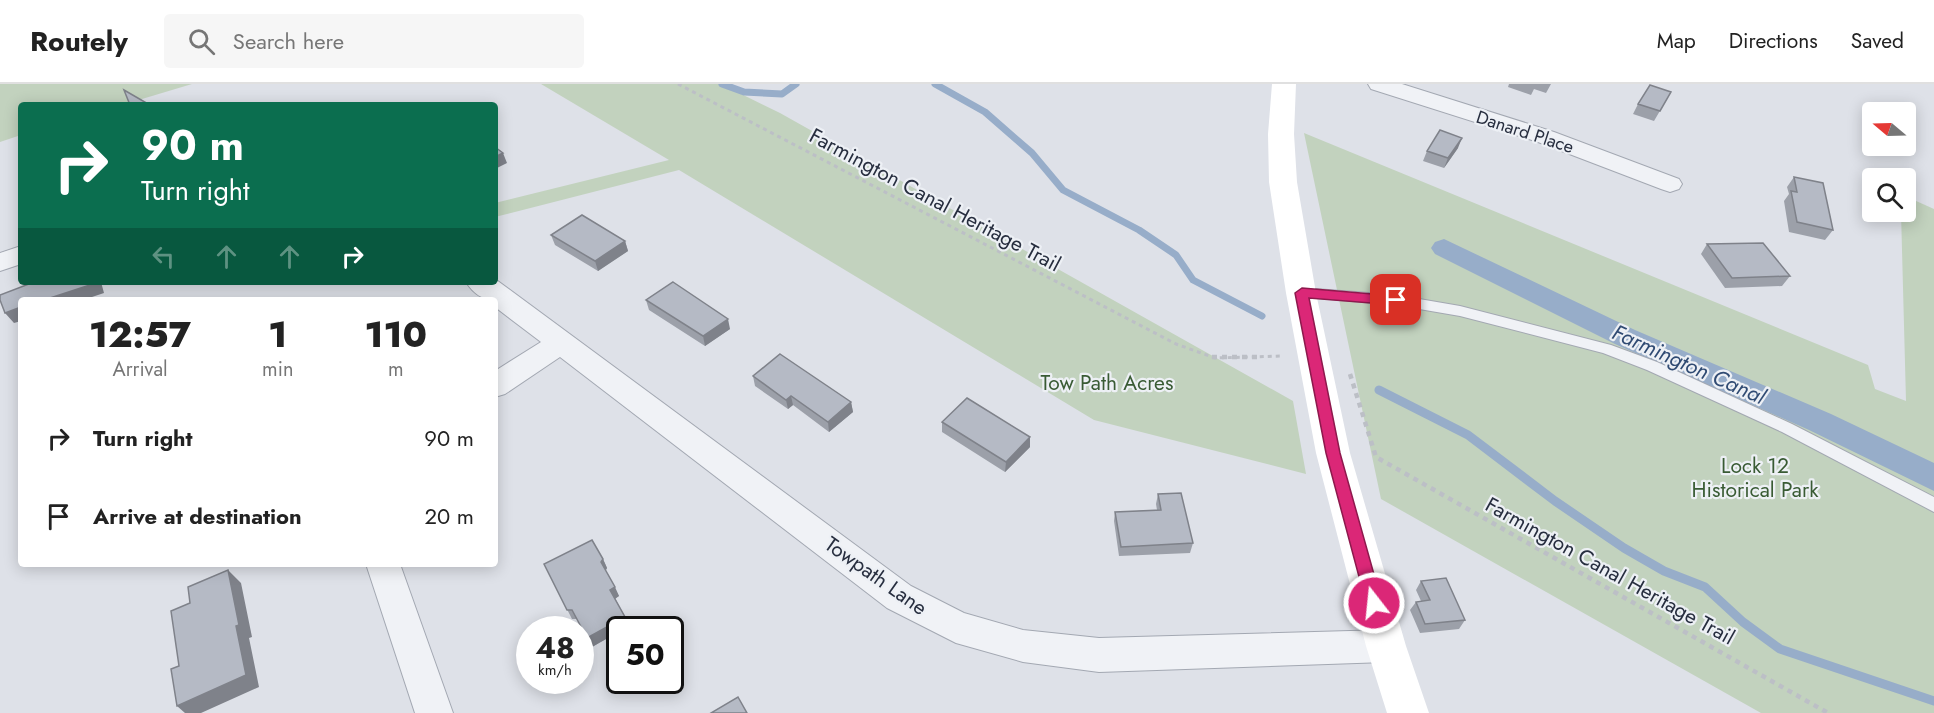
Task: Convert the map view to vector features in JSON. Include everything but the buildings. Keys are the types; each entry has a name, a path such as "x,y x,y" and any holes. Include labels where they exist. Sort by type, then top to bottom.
{"main road":[{"path":"1284,84 1281,134 1283,182 1333,453 1386,646 1408,713"}],"street":[{"name":"Danard Place","path":"1379,84 1546,137 1670,184"},
{"path":"0,262 18,256"},
{"name":"Towpath Lane","path":"484,285 899,597 956,627 1023,646 1099,655 1386,646"},
{"path":"498,384 561,343"},
{"path":"383,567 434,713"}],"lane":[{"path":"1302,293 1396,300 1460,311 1606,349 1652,366 1787,428 1934,505"}],"path":[{"name":"Farmington Canal Heritage Trail","path":"678,84 1176,344"},
{"name":"Farmington Canal Heritage Trail","path":"1376,457 1828,713"}],"green space":[{"path":"0,84 192,84 132,102 18,102 18,136 0,142"},
{"name":"Tow Path Acres","path":"541,84 721,84 780,113 1293,401 1306,474 1094,420 679,170 498,216 498,202 669,160"},
{"name":"Lock 12 Historical Park","path":"1304,133 1868,365 1875,389 1906,401 1901,222 1916,222 1916,201 1934,209 1934,713 1761,713 1381,499"}],"waterway":[{"path":"722,84 744,92 782,94 796,84"},
{"path":"935,84 985,112 1032,153 1063,190 1139,230 1176,255 1193,280 1262,316"},
{"name":"Farmington Canal","path":"1444,248 1625,337 1820,422 1934,478"},
{"path":"1379,390 1468,435 1555,501 1624,548 1664,571 1705,587 1743,622 1780,649 1934,701"}],"route":[{"path":"1374,603 1333,453 1302,293 1396,300"}]}
